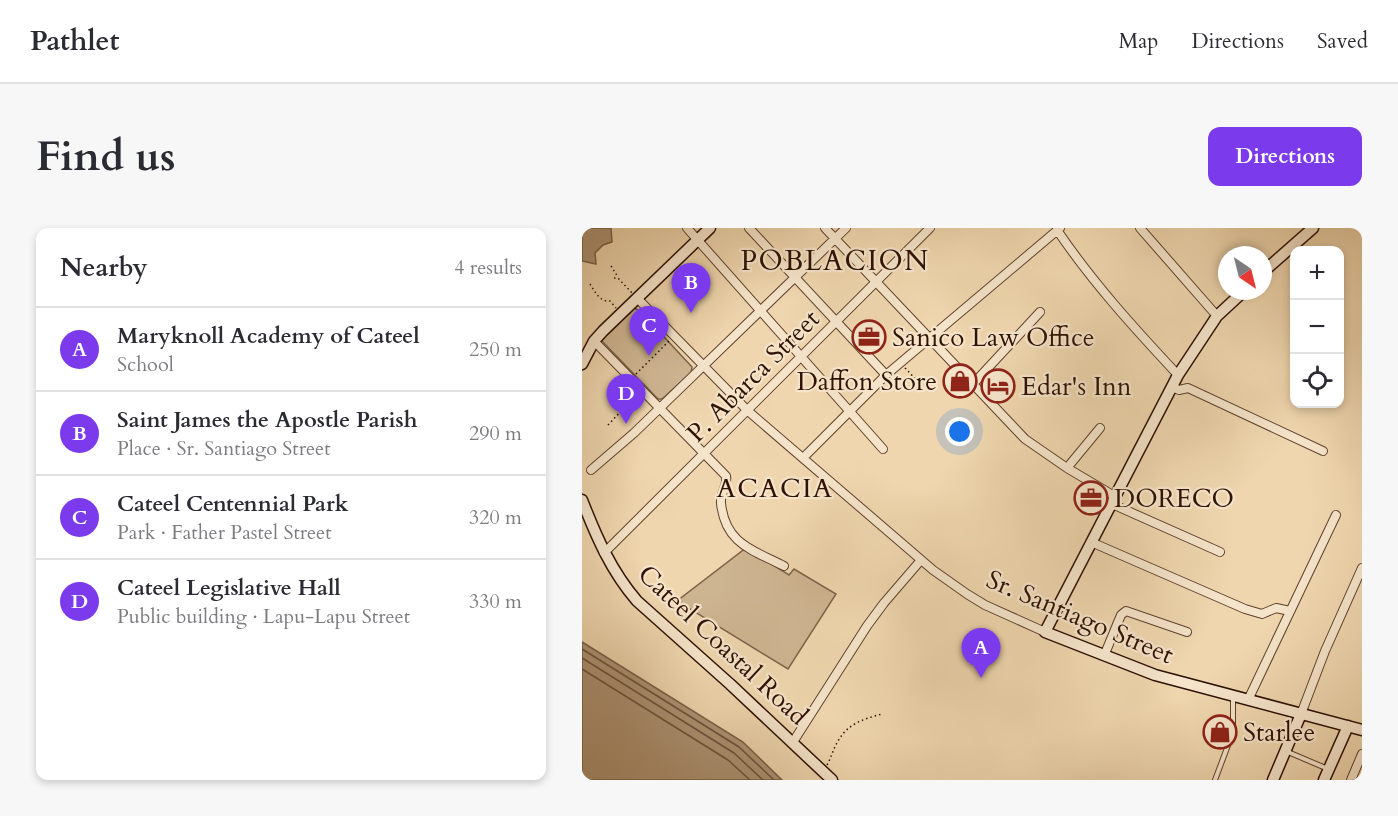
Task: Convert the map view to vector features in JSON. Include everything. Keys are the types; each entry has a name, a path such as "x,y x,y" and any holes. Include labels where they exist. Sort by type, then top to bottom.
{"street":[{"path":"687,228 883,449"},
{"path":"582,364 594,340 710,228"},
{"path":"749,228 886,375"},
{"path":"825,228 1025,439 1114,500 1220,552"},
{"path":"591,470 660,408 846,228"},
{"name":"P. Abarca Street","path":"604,553 705,455 930,228"},
{"path":"1140,228 1217,316"},
{"path":"1272,264 1313,228"},
{"path":"803,458 886,375 1058,229 1096,284 1178,375"},
{"name":"Sr. Santiago Street","path":"637,298 748,411 921,560 967,594 1045,632 1155,675 1362,730"},
{"path":"1045,632 1178,375 1217,316 1234,300"},
{"path":"974,384 1040,312"},
{"path":"594,340 727,479 721,503 731,534 738,542 784,566"},
{"path":"1172,387 1179,390 1188,388 1323,451"},
{"path":"1067,468 1100,428"},
{"name":"Cateel Coastal Road","path":"582,500 604,553 625,587 637,601 832,780"},
{"path":"1248,700 1336,515"},
{"path":"1091,542 1245,609 1262,614 1276,608 1290,611"},
{"path":"793,742 867,626 921,560"},
{"path":"1273,780 1325,651 1362,568"},
{"path":"1104,656 1121,615 1126,611 1187,632"},
{"path":"1324,780 1348,726"},
{"path":"1351,780 1362,754"}],"lane":[{"path":"1215,780 1233,732 1233,696"},
{"path":"1285,751 1329,769"}],"path":[{"path":"611,266 618,278 637,298"},
{"path":"590,284 603,301 610,301 621,313"},
{"path":"631,378 674,336"},
{"path":"900,363 923,387"},
{"path":"608,425 642,389"},
{"path":"823,771 845,731 856,723 882,714"}],"shaded area":[{"path":"633,308 639,310 692,367 691,373 662,399 658,399 602,341 602,338"},
{"path":"746,548 789,575 794,569 836,594 788,669 677,601"}],"water":[{"path":"582,228 611,228 612,242 603,245 595,253 596,264 582,261"},
{"path":"582,642 743,742 782,780 582,780"}],"place":[{"name":"Saint James the Apostle Parish","path":"691,313"},
{"name":"Sanico Law Office","path":"869,337"},
{"name":"Cateel Centennial Park","path":"649,356"},
{"name":"Daffon Store","path":"960,381"},
{"name":"Edar's Inn","path":"998,386"},
{"name":"Cateel Legislative Hall","path":"626,424"},
{"name":"DORECO","path":"1091,498"},
{"name":"Maryknoll Academy of Cateel","path":"981,678"},
{"name":"Starlee","path":"1220,732"}],"district":[{"name":"POBLACION","path":"835,261"},
{"name":"ACACIA","path":"775,488"}]}
